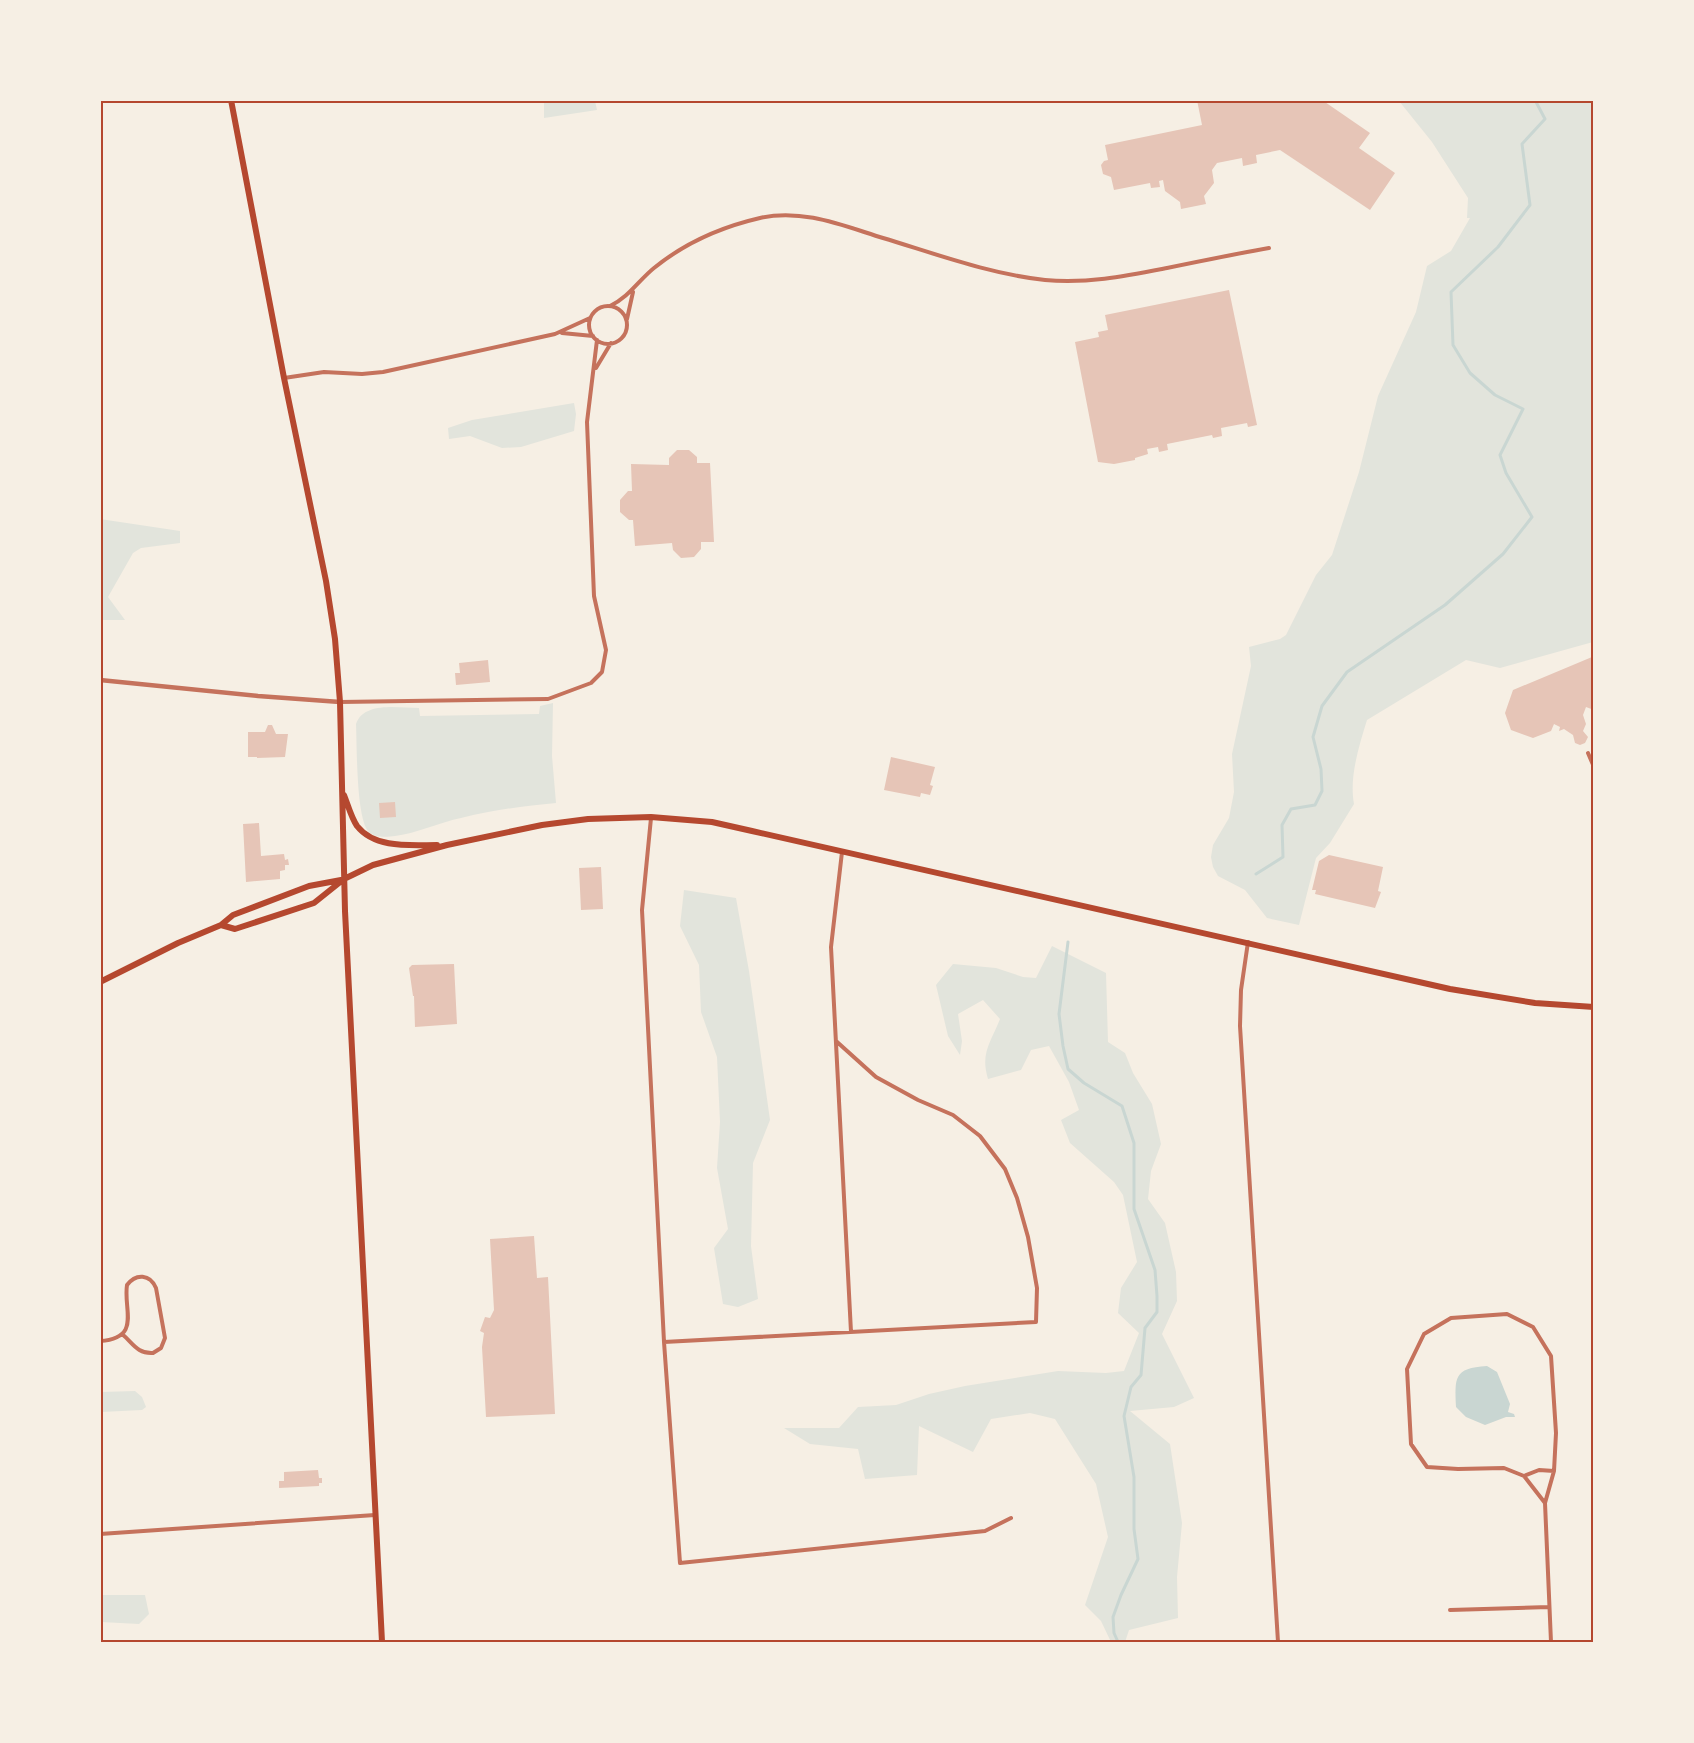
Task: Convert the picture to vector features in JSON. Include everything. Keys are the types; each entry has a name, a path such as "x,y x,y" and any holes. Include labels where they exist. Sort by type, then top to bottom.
{"main road":[{"path":"231,100 284,378 327,581 335,639 340,702 344,879 382,1642"},
{"path":"342,789 356,825 374,840 416,845 447,845"},
{"path":"221,925 236,929 314,903 344,879 373,865 447,845 566,822 651,817 712,822 1450,989 1535,1003 1593,1007"},
{"path":"100,982 178,943 221,925 233,915 309,886 344,879"}],"street":[{"path":"555,334 590,318 597,309 610,306 635,288 652,270 684,245 725,228 778,216 807,216 829,221 954,260 1012,275 1073,282 1110,279 1269,248"},
{"path":"594,374 611,343 623,336 635,288"},
{"path":"610,306 619,309 626,320"},
{"path":"100,680 340,702 548,699 580,688 598,677 604,666 606,650 594,596 587,422 594,374 595,338 589,328 590,318"},
{"path":"284,378 324,372 362,374 383,372 555,334 569,333 611,343"},
{"path":"1588,753 1593,767"},
{"path":"651,817 642,910 664,1342 680,1563 985,1531 1011,1518"},
{"path":"842,852 831,947 851,1332"},
{"path":"1249,942 1241,990 1240,1026 1278,1642"},
{"path":"664,1342 1036,1322 1037,1288 1028,1237 1005,1169 980,1136 953,1115 918,1100 876,1077 836,1041"},
{"path":"100,1341 110,1340 122,1334 128,1326 127,1285 134,1278 140,1276 147,1278 156,1288 165,1338 164,1344 153,1353 143,1353 122,1334"},
{"path":"1545,1503 1524,1476 1504,1468 1428,1467 1412,1444 1407,1369 1424,1334 1450,1318 1507,1314 1533,1327 1551,1356 1556,1432 1554,1471 1545,1503 1551,1642"},
{"path":"1524,1476 1539,1470 1554,1471"},
{"path":"100,1534 375,1515"},
{"path":"1450,1610 1549,1607"}],"shaded area":[{"path":"544,101 595,101 597,110 544,118"},
{"path":"1399,101 1593,101 1593,642 1500,668 1466,660 1367,720 1354,772 1354,804 1330,843 1316,858 1299,925 1267,918 1245,890 1218,876 1211,857 1213,845 1229,818 1234,792 1232,754 1251,666 1249,647 1280,639 1286,635 1316,575 1332,555 1359,472 1378,396 1416,312 1427,266 1451,251 1470,218 1467,218 1468,198 1432,142"},
{"path":"574,403 576,414 574,431 521,447 502,448 470,436 449,439 448,428 472,420"},
{"path":"100,519 180,531 180,543 141,548 133,553 108,597 125,620 103,620 101,618"},
{"path":"553,703 552,756 556,803 484,813 395,836 378,836 369,832 365,825 359,798 356,724 366,712 392,707 419,708 420,716 539,714 540,706"},
{"path":"684,890 736,898 770,1120 753,1163 751,1246 758,1299 738,1307 723,1304 714,1248 728,1229 717,1168 720,1122 717,1057 701,1012 699,965 680,926"},
{"path":"1052,946 1106,973 1108,1042 1125,1053 1133,1073 1152,1104 1161,1144 1151,1171 1148,1199 1165,1223 1176,1272 1177,1301 1162,1334 1194,1398 1174,1407 1130,1411 1170,1444 1182,1523 1177,1577 1178,1618 1129,1630 1125,1642 1111,1642 1101,1621 1085,1605 1108,1537 1096,1484 1055,1419 1030,1413 991,1419 973,1452 919,1426 917,1475 865,1479 858,1449 810,1444 784,1428 839,1428 858,1407 896,1405 929,1394 965,1386 1058,1371 1106,1373 1124,1371 1139,1333 1118,1313 1121,1288 1137,1262 1123,1195 1114,1182 1070,1143 1061,1120 1079,1110 1069,1082 1049,1046 1031,1050 1021,1070 988,1079 986,1055 1000,1019 983,1000 958,1014 962,1041 960,1055 948,1036 936,985 953,964 996,968 1023,977 1036,978"},
{"path":"1487,1366 1497,1372 1510,1404 1508,1412 1514,1414 1515,1417 1506,1417 1485,1425 1466,1417 1456,1407 1456,1382 1462,1372"},
{"path":"135,1391 142,1397 146,1407 142,1410 101,1412 101,1392"},
{"path":"101,1595 145,1595 149,1614 139,1624 101,1622"}],"building":[{"path":"1197,100 1322,100 1370,133 1359,148 1395,173 1370,210 1280,150 1256,155 1257,163 1243,166 1242,158 1217,163 1212,170 1214,183 1204,196 1206,204 1181,209 1180,202 1165,191 1163,180 1159,181 1160,187 1151,188 1150,183 1114,190 1111,177 1103,174 1101,165 1108,160 1105,145 1202,125"},
{"path":"1229,290 1257,425 1248,427 1247,423 1221,428 1222,436 1213,438 1212,435 1167,444 1168,450 1159,452 1158,447 1147,449 1148,454 1135,458 1135,460 1114,464 1098,462 1075,342 1099,337 1098,332 1108,330 1105,315"},
{"path":"677,450 689,450 697,457 697,463 710,463 714,542 701,542 701,549 694,557 681,558 673,550 672,543 635,546 633,520 629,520 620,512 620,500 628,491 632,491 631,464 669,465 669,458"},
{"path":"1592,657 1594,710 1586,707 1583,715 1586,724 1583,731 1588,737 1585,743 1580,745 1575,743 1573,735 1564,729 1559,731 1560,727 1554,724 1551,731 1533,738 1511,730 1505,713 1513,690"},
{"path":"488,660 490,682 456,685 455,673 460,673 459,663"},
{"path":"268,725 272,725 276,734 288,734 285,757 248,757 248,732 265,732"},
{"path":"891,757 935,767 930,795 921,793 920,797 884,790"},
{"path":"395,802 396,817 380,818 379,803"},
{"path":"259,823 261,856 284,854 289,865 285,865 285,870 280,871 280,879 246,882 243,824"},
{"path":"1329,855 1383,867 1378,891 1381,892 1375,908 1315,894 1316,890 1312,890 1319,861"},
{"path":"601,867 603,909 581,910 579,868"},
{"path":"454,964 457,1024 415,1027 414,996 409,968 412,965"},
{"path":"534,1236 537,1278 548,1277 555,1414 486,1417 482,1347 484,1333 480,1331 485,1317 490,1318 494,1310 490,1239"},
{"path":"318,1470 319,1478 322,1478 319,1486 279,1488 279,1481 284,1481 284,1472"}],"waterway":[{"path":"1256,874 1283,857 1282,825 1291,809 1315,805 1322,791 1321,769 1313,737 1322,706 1347,672 1445,605 1503,554 1532,517 1506,473 1500,455 1523,409 1495,395 1470,373 1453,345 1451,292 1498,247 1530,205 1522,144 1545,119 1535,100"},
{"path":"1068,942 1059,1014 1068,1069 1084,1083 1122,1106 1134,1143 1134,1209 1155,1270 1157,1296 1157,1312 1145,1328 1141,1375 1131,1387 1124,1416 1134,1477 1134,1529 1138,1559 1113,1617 1114,1633 1118,1642"}]}
